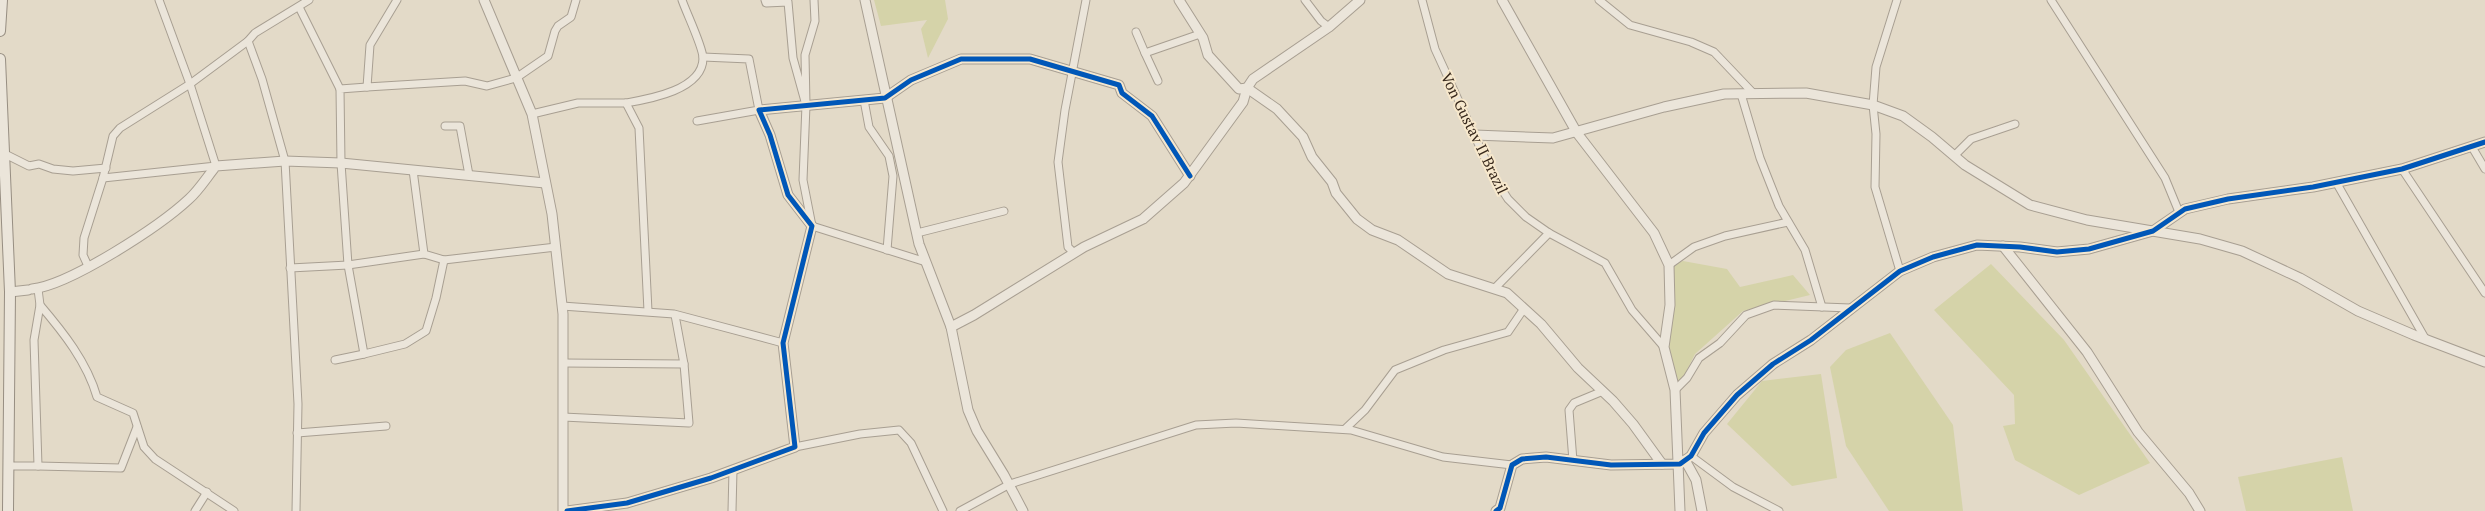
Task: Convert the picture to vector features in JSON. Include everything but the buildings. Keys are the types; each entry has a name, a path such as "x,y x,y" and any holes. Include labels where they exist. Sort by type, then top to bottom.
{"main road":[{"path":"0,31 2,0"},
{"path":"0,59 4,154 5,276 10,292 8,511"}],"street":[{"path":"159,0 190,84 216,166"},
{"path":"88,266 83,255 84,238 106,168 113,136 120,128 190,84 248,41 255,33 308,0"},
{"path":"367,87 370,45 397,0"},
{"path":"484,0 532,114 546,183 556,247 562,306 565,511 627,503 733,470 795,447 860,434 899,430 911,443 943,511"},
{"path":"340,89 465,81 487,86 516,78 548,56 554,30 571,17 576,0"},
{"path":"532,114 578,103 626,103 657,98 676,90 699,72 703,57 682,0"},
{"path":"765,0 766,3 788,2 793,58 806,105"},
{"path":"795,447 783,343 812,226 803,180 806,105 805,55 814,22 814,0"},
{"path":"865,0 916,233 951,327 959,374 971,418 1010,484 1023,511"},
{"path":"1074,253 1068,247 1058,162 1086,0"},
{"path":"1179,0 1200,34 1208,55 1217,67 1239,90 1247,88 1277,109 1303,137 1312,156 1332,182 1336,194 1357,219 1372,230 1398,240 1448,274 1507,293 1523,310 1541,324 1578,368 1603,391 1633,424 1662,464"},
{"path":"1305,0 1328,27"},
{"path":"951,327 974,315 1074,253 1143,219 1190,176 1243,102 1247,88 1253,79 1328,27 1360,0"},
{"name":"Von Gustav II Brazil","path":"1422,0 1434,50 1476,136 1493,176 1508,199 1526,218 1548,233 1605,263 1632,310 1664,347"},
{"path":"1502,0 1577,133 1654,233 1669,265 1670,306 1664,347 1676,390 1685,460 1680,511"},
{"path":"1599,0 1630,24 1691,42 1714,52 1754,94"},
{"path":"1897,0 1876,67 1873,105 1876,134 1875,187 1900,271"},
{"path":"2051,0 2165,178 2179,212"},
{"path":"299,7 340,89 348,265 364,354"},
{"path":"1136,32 1158,81"},
{"path":"1145,53 1200,34"},
{"path":"248,41 262,79 285,161 298,404 296,511"},
{"path":"703,57 749,59 759,110 770,135 788,195 812,226 926,262"},
{"path":"697,121 759,110 885,98 911,80 961,59 1030,59 1119,85 1122,93 1152,116 1190,176"},
{"path":"1476,136 1553,138 1577,133 1664,107 1724,94 1806,92 1873,105 1903,116 1995,185 2030,205 2087,220 2200,239 2242,252 2300,278 2358,311 2426,340 2485,362"},
{"path":"1741,94 1760,158 1779,206 1805,250 1822,307"},
{"path":"864,100 869,127 889,156 893,176 887,250"},
{"path":"626,103 639,128 648,311"},
{"path":"1954,156 1970,139 2016,124"},
{"path":"445,126 460,126 469,175"},
{"path":"1685,460 1704,433 1737,395 1773,364 1810,340 1900,271 1933,257 1977,245 2057,252 2089,248 2153,231 2179,212 2228,199 2336,182 2402,169 2485,142"},
{"path":"2472,147 2485,169"},
{"path":"4,154 29,166 39,164 53,169 73,171 106,168"},
{"path":"103,178 285,161 342,163 546,183"},
{"path":"10,292 33,289 70,278 127,245 189,199 216,166"},
{"path":"2402,169 2485,293"},
{"path":"413,170 424,254"},
{"path":"2336,182 2426,340"},
{"path":"916,233 1004,211"},
{"path":"1669,265 1694,247 1725,236 1788,222"},
{"path":"1495,288 1548,233"},
{"path":"2003,246 2087,352 2138,432 2184,486 2200,511"},
{"path":"290,268 348,265 424,254 444,260 556,247"},
{"path":"335,360 405,344 426,332 444,260"},
{"path":"33,289 40,306 67,336 94,385 97,397 133,413 144,447 155,459 234,511"},
{"path":"1676,390 1687,378 1699,358 1720,343 1746,315 1774,305 1850,308"},
{"path":"38,466 34,340 40,306"},
{"path":"562,306 648,311 675,315 783,343"},
{"path":"1345,429 1365,410 1395,370 1444,350 1475,344 1508,332 1523,310"},
{"path":"563,417 689,423 684,364 675,315"},
{"path":"563,363 684,364"},
{"path":"1573,461 1570,410 1574,403 1603,391"},
{"path":"960,511 1010,484 1196,425 1236,423 1345,429 1444,457 1512,465 1522,459 1530,458 1612,465 1662,464 1685,460 1779,511"},
{"path":"297,434 386,426"},
{"path":"8,466 121,468 137,427"},
{"path":"1685,460 1696,480 1702,511"},
{"path":"1496,511 1500,508 1512,465"},
{"path":"732,511 733,470"},
{"path":"195,511 207,492"}],"shaded area":[{"path":"874,0 945,0 948,19 928,58 921,29 927,20 881,26"},
{"path":"1683,261 1727,269 1740,287 1793,275 1810,295 1743,311 1695,354 1679,386 1664,347 1669,265"},
{"path":"1991,264 2064,340 2150,463 2079,495 2015,460 2003,426 2015,424 2014,395 1934,310"},
{"path":"1890,333 1953,425 1963,511 1889,511 1846,446 1830,367 1846,350"},
{"path":"1821,374 1837,478 1792,486 1727,424 1762,381"},
{"path":"2342,457 2353,511 2246,511 2238,477"}],"cycle path":[{"path":"567,511 627,503 711,478 795,447 783,343 812,226 788,195 770,135 759,110 885,98 911,80 961,59 1030,59 1119,85 1122,93 1152,116 1190,176"},
{"path":"1496,511 1500,508 1512,465 1522,459 1546,457 1611,465 1680,464 1691,456 1704,433 1737,395 1773,364 1811,340 1900,271 1933,257 1977,245 2020,247 2057,252 2089,249 2153,231 2185,209 2228,199 2313,187 2402,169 2485,142"}]}
